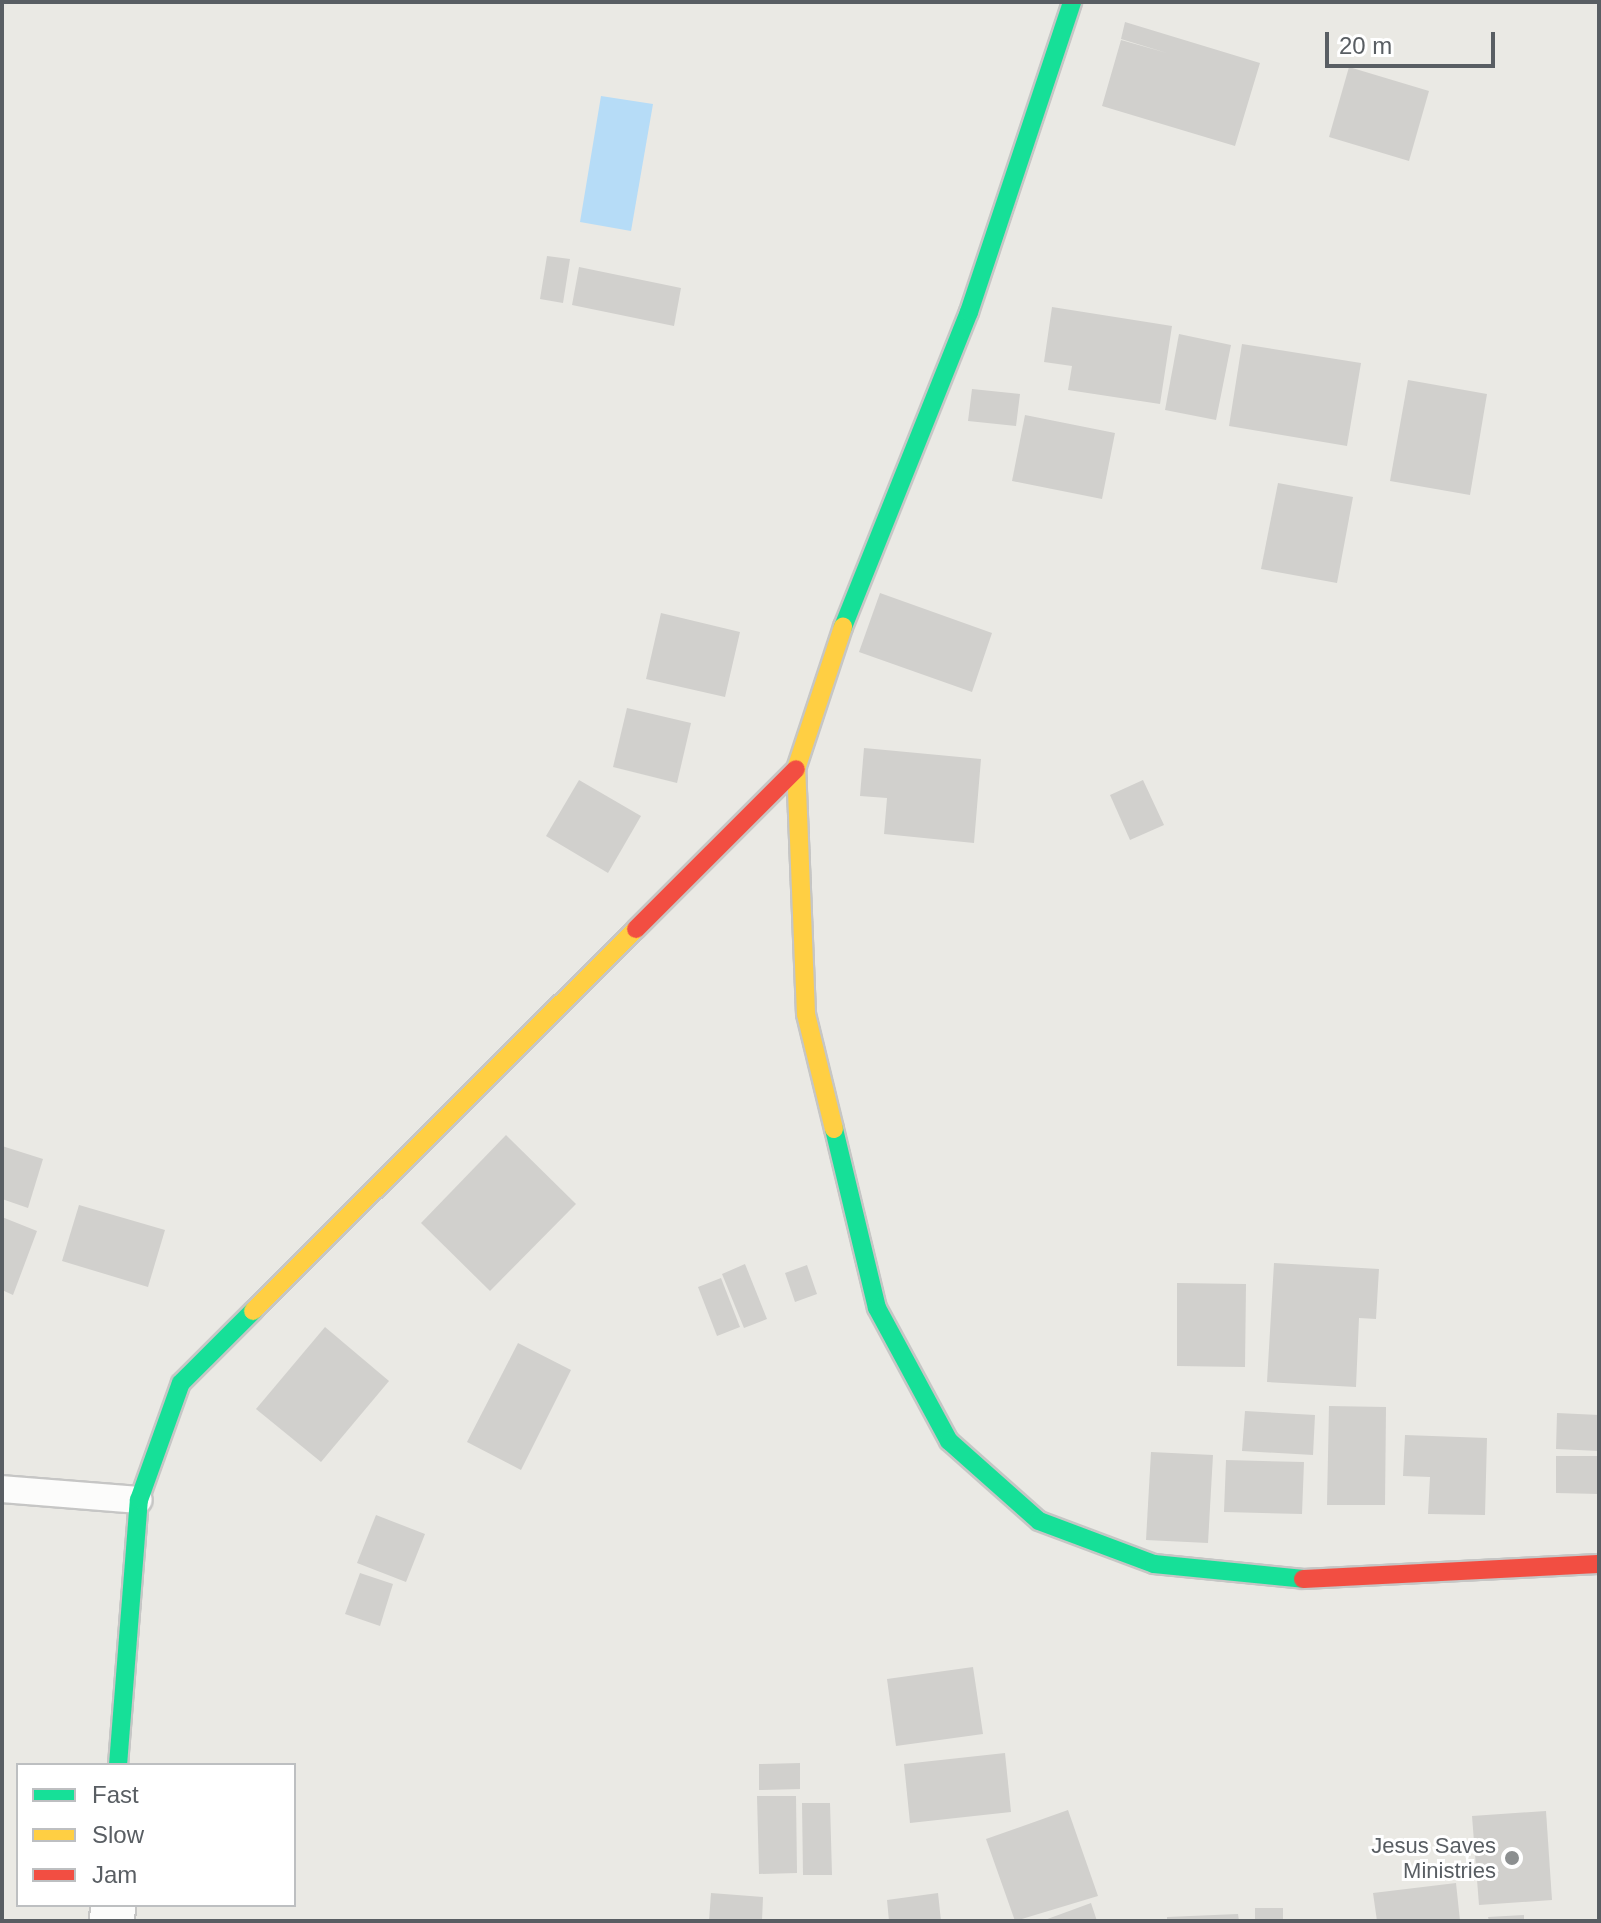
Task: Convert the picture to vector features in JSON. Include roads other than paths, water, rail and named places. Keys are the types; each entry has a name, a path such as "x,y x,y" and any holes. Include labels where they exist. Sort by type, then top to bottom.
{"street":[{"path":"1072,2 969,312 860,576 796,769 806,1014 877,1308 949,1441 1039,1521 1154,1564 1332,1582 1599,1564"},
{"path":"118,1763 139,1500 181,1383 655,903 796,769"}],"lane":[{"path":"2,1489 139,1500"}],"water":[{"path":"601,96 653,104 631,231 580,222"}],"place":[{"name":"Jesus Saves Ministries","path":"1512,1858"}]}
